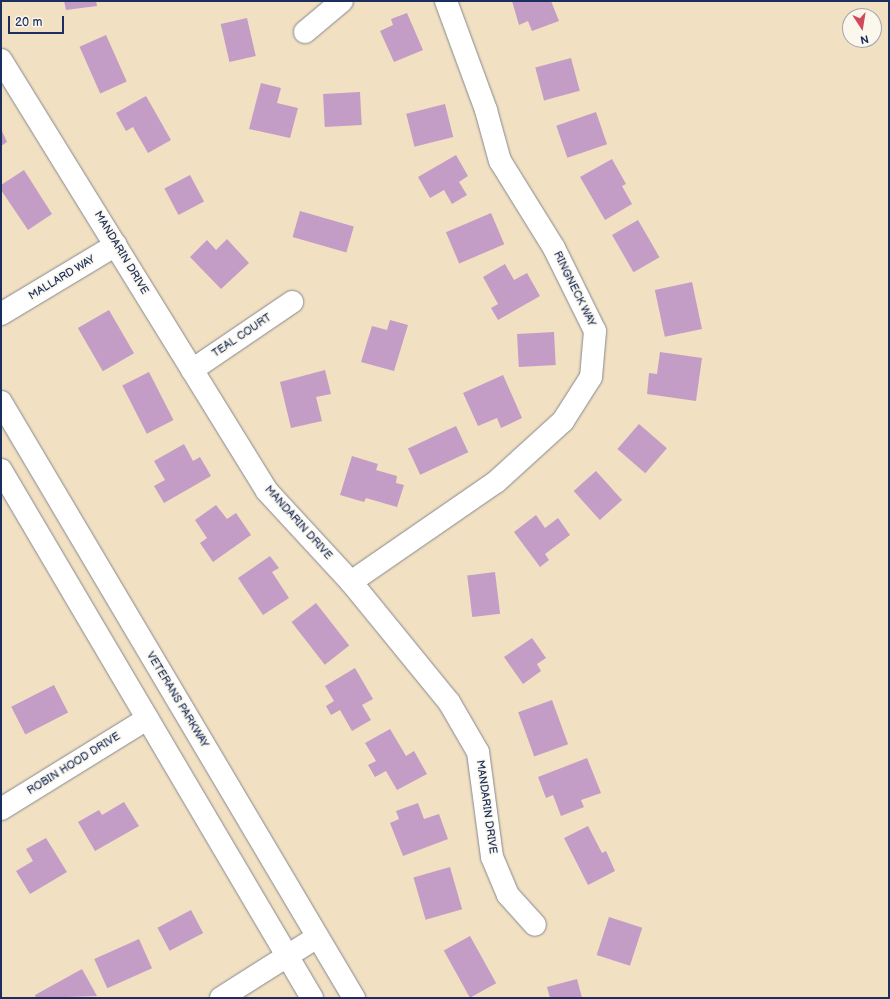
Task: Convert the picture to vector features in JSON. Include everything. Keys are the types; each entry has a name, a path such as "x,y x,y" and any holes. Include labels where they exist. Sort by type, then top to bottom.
{"street":[{"path":"305,32 342,1"},
{"name":"RINGNECK WAY","path":"351,582 496,482 563,421 591,377 595,331 554,248 500,161 486,110 446,1"},
{"name":"MANDARIN DRIVE","path":"1,60 46,137 116,245 268,491 351,582 449,702 478,752 492,858 508,895 535,924"},
{"name":"MALLARD WAY","path":"4,312 116,245"},
{"name":"TEAL COURT","path":"192,370 292,302"},
{"name":"VETERANS PARKWAY","path":"1,402 354,998"},
{"path":"1,470 312,998"},
{"name":"ROBIN HOOD DRIVE","path":"1,809 147,719"},
{"path":"221,998 288,957 317,937"}],"building":[{"path":"64,1 96,1 97,6 66,10"},
{"path":"512,1 551,1 559,21 532,31 528,21 519,25"},
{"path":"407,13 423,50 394,62 380,31 393,25 391,19"},
{"path":"247,18 256,56 229,62 221,24"},
{"path":"106,35 127,82 100,93 80,47"},
{"path":"571,58 580,91 544,100 535,68"},
{"path":"261,83 281,88 277,103 298,108 290,138 249,129"},
{"path":"360,92 362,125 325,127 323,94"},
{"path":"146,96 171,140 148,153 133,127 126,131 116,113"},
{"path":"445,104 453,137 414,147 406,114"},
{"path":"596,112 607,144 567,158 556,126"},
{"path":"1,129 7,142 1,146"},
{"path":"456,155 468,176 459,182 467,195 452,204 444,190 430,198 418,177"},
{"path":"612,159 626,184 622,186 632,204 605,220 580,177"},
{"path":"24,170 52,214 28,230 1,190 1,185"},
{"path":"190,175 204,201 178,215 164,189"},
{"path":"300,211 354,226 346,252 293,237"},
{"path":"491,213 504,244 459,263 446,232"},
{"path":"638,220 660,257 634,272 612,235"},
{"path":"227,239 249,263 221,289 190,257 207,240 216,250"},
{"path":"505,264 514,280 527,273 540,296 498,320 491,308 498,304 483,277"},
{"path":"692,282 702,329 665,337 655,290"},
{"path":"109,310 134,353 103,371 78,328"},
{"path":"390,320 408,325 394,371 361,362 372,326 387,330"},
{"path":"554,332 556,365 519,367 517,334"},
{"path":"660,352 702,358 696,401 647,394 649,373 657,374"},
{"path":"325,370 331,394 316,397 322,421 291,428 280,382"},
{"path":"149,372 174,420 147,434 122,386"},
{"path":"503,375 522,418 501,428 497,418 478,426 463,393"},
{"path":"639,424 667,448 645,473 617,449"},
{"path":"456,426 468,452 420,475 408,448"},
{"path":"184,444 193,461 200,457 211,476 164,503 154,486 165,480 154,461"},
{"path":"352,456 378,464 376,470 397,476 396,483 404,485 397,507 366,498 364,502 340,495"},
{"path":"596,471 622,500 600,520 574,491"},
{"path":"216,505 227,519 236,513 251,535 213,562 200,543 207,538 195,520"},
{"path":"536,515 545,528 558,518 570,535 545,554 549,560 540,567 514,532"},
{"path":"270,556 279,568 272,572 289,598 263,615 238,578"},
{"path":"495,572 500,614 472,617 467,575"},
{"path":"316,603 349,646 325,665 292,622"},
{"path":"532,638 546,658 537,664 541,671 523,684 504,657"},
{"path":"355,668 373,699 362,705 371,720 352,731 340,710 331,715 326,706 334,701 325,686"},
{"path":"54,685 68,713 25,734 11,707"},
{"path":"552,700 568,744 534,756 518,712"},
{"path":"390,729 406,756 414,751 427,774 397,790 386,771 375,777 368,765 376,761 365,743"},
{"path":"587,758 601,793 581,800 584,807 561,816 553,795 546,798 538,777"},
{"path":"124,802 139,826 95,851 78,822 99,810 102,815"},
{"path":"418,803 424,819 439,814 448,839 403,856 390,823 399,819 396,811"},
{"path":"588,826 602,853 606,851 615,871 588,885 564,838"},
{"path":"46,838 67,872 30,894 16,871 33,861 26,849"},
{"path":"450,867 462,909 426,920 413,877"},
{"path":"191,910 203,933 170,951 157,928"},
{"path":"609,917 642,928 630,966 597,955"},
{"path":"470,936 496,983 470,998 444,951"},
{"path":"139,939 152,968 107,988 94,959"},
{"path":"82,969 97,996 36,998 35,995"},
{"path":"577,979 582,998 550,998 547,987"}]}
